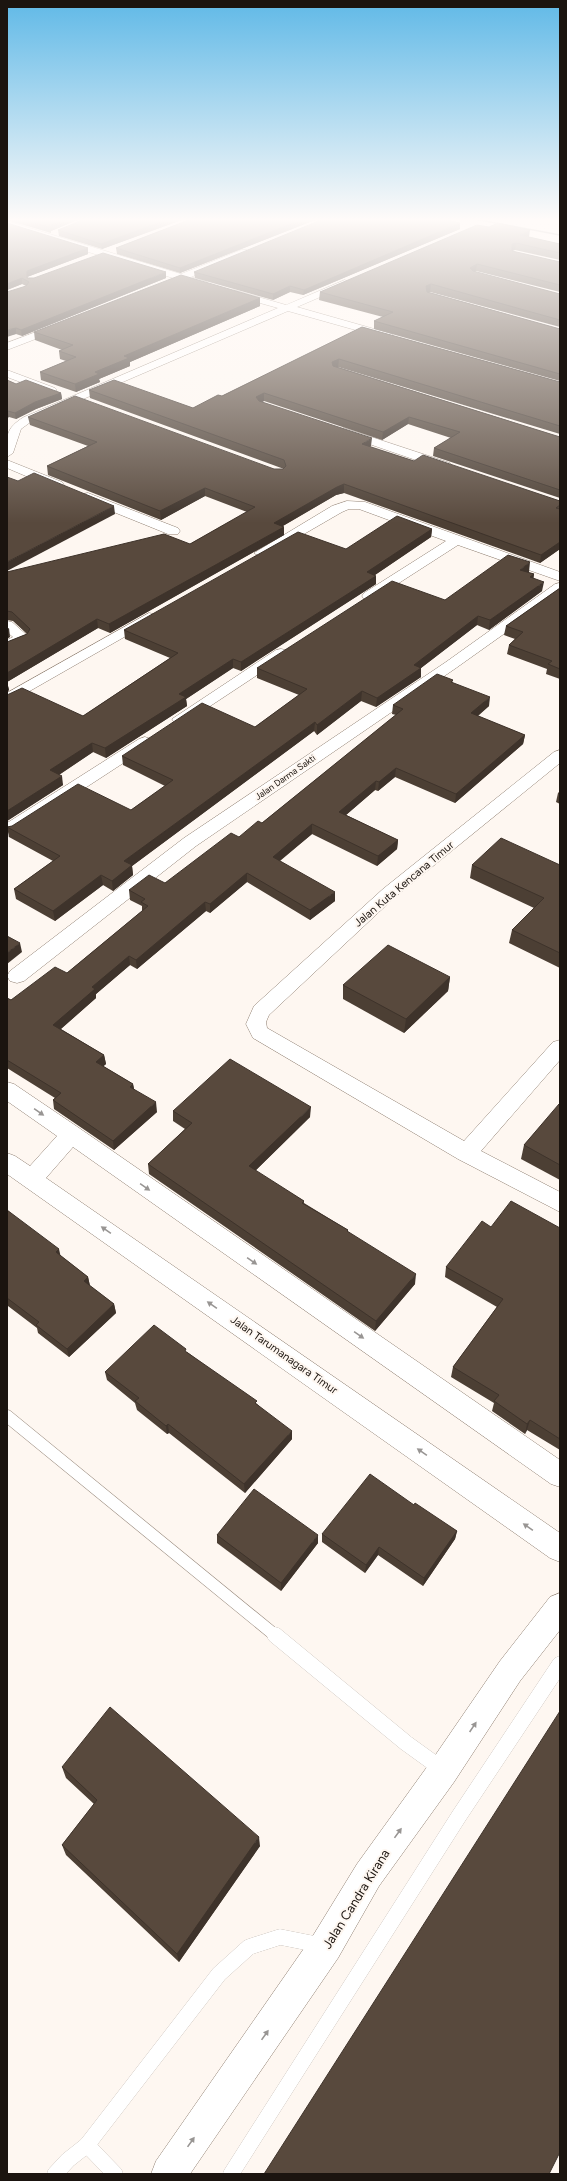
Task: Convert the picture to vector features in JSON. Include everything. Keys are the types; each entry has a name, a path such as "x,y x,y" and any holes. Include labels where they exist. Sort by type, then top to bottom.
{"street":[{"path":"7,454 16,427 21,423 261,320"},
{"path":"331,320 399,339"},
{"path":"7,347 73,321"},
{"path":"7,373 91,405"},
{"path":"331,427 456,469"},
{"path":"7,464 173,531"},
{"path":"248,561 347,505 360,505 554,575 560,565"},
{"path":"355,605 456,540"},
{"name":"Jalan Darma Sakti","path":"17,976 190,842 331,744 451,665 560,587"},
{"path":"7,699 158,612"},
{"path":"7,625 23,638 7,646"},
{"path":"168,727 295,644"},
{"path":"7,831 154,736"},
{"name":"Jalan Kuta Kencana Timur","path":"466,1153 260,1033 256,1028 256,1021 261,1011 389,893 560,755"},
{"path":"560,1047 466,1153 560,1203"},
{"path":"7,1090 560,1475"},
{"path":"32,1179 71,1134"},
{"name":"Jalan Tarumanagara Timur","path":"7,1162 560,1549"},
{"name":"Jalan Candra Kirana","path":"169,2174 326,1946 368,1875 443,1770 510,1671 560,1607"}],"lane":[{"path":"7,1416 406,1743 443,1770"},
{"path":"231,2174 454,1822 560,1664"},
{"path":"55,2174 68,2160 87,2145 219,1974 249,1947 280,1937 326,1946"},
{"path":"87,2145 115,2174"}],"building":[{"path":"7,320 47,320 21,330 16,328 7,330"},
{"path":"66,320 209,320 124,356 129,358 95,372 99,374 75,384 40,372 76,357 59,351 73,345 34,332"},
{"path":"527,320 560,329 560,374 374,321"},
{"path":"362,327 560,382 560,426 339,359 332,362 333,366 560,437 560,490 434,448 460,432 409,417 383,432 264,393 256,397 259,401 372,438 362,444 414,461 423,455 560,501 560,505 556,508 560,509 560,542 541,555 344,484 274,523 284,527 109,624 97,619 7,673 7,642 27,634 30,629 12,612 7,611 7,572 164,534 190,544 255,507 205,488 160,511 47,466 97,442 28,417 75,396 274,469 283,469 286,466 284,460 89,390 114,380 193,408 218,395 222,396"},
{"path":"7,380 16,384 26,380 61,393 35,402 15,413 7,411"},
{"path":"34,473 114,506 7,562 7,477 18,481"},
{"path":"397,516 432,529 367,572 376,576 241,662 233,659 179,694 186,697 105,748 92,743 50,770 62,776 7,811 7,695 22,688 83,716 178,653 124,630 298,532 346,549"},
{"path":"508,555 530,562 520,570 534,574 530,577 544,582 490,620 478,616 414,665 421,668 377,698 362,691 317,725 315,722 124,861 132,865 112,881 101,875 53,911 14,889 60,856 7,827 12,826 78,784 131,810 173,780 122,756 202,703 255,727 307,689 257,668 392,581 445,600"},
{"path":"560,588 560,669 548,664 552,661 509,645 523,632 506,626"},
{"path":"437,674 453,680 451,682 490,697 471,713 525,735 456,794 396,768 379,782 376,781 339,812 398,840 378,856 312,824 273,857 335,892 310,910 247,873 210,904 205,902 136,960 129,956 92,987 95,989 53,1025 104,1055 96,1062 133,1084 130,1087 156,1102 113,1141 53,1100 61,1093 7,1060 7,998 11,1000 55,967 67,973 148,906 141,902 145,899 129,890 149,875 165,883 231,833 239,837 258,821 262,823 403,709 393,705"},
{"path":"501,838 560,865 560,953 512,930 544,898 472,865"},
{"path":"7,936 20,943 7,953"},
{"path":"388,945 450,977 406,1019 343,985"},
{"path":"230,1059 311,1107 249,1166 304,1201 302,1203 348,1230 347,1231 416,1274 376,1321 148,1164 192,1123 173,1111"},
{"path":"560,1104 560,1165 524,1145"},
{"path":"511,1201 560,1228 560,1439 530,1420 527,1424 494,1401 499,1395 453,1367 503,1299 446,1267 482,1221 491,1227"},
{"path":"7,1210 59,1249 56,1252 88,1277 84,1281 114,1304 67,1349 36,1325 39,1322 7,1298"},
{"path":"154,1325 186,1349 185,1351 257,1401 255,1403 292,1431 244,1484 168,1424 166,1426 135,1401 139,1398 105,1372"},
{"path":"370,1474 414,1505 415,1503 457,1531 424,1578 379,1547 366,1565 322,1534"},
{"path":"254,1489 318,1535 281,1583 217,1535"},
{"path":"110,1707 259,1837 177,1954 62,1845 97,1800 62,1767"},
{"path":"560,1711 560,2152 549,2174 264,2174"}]}
